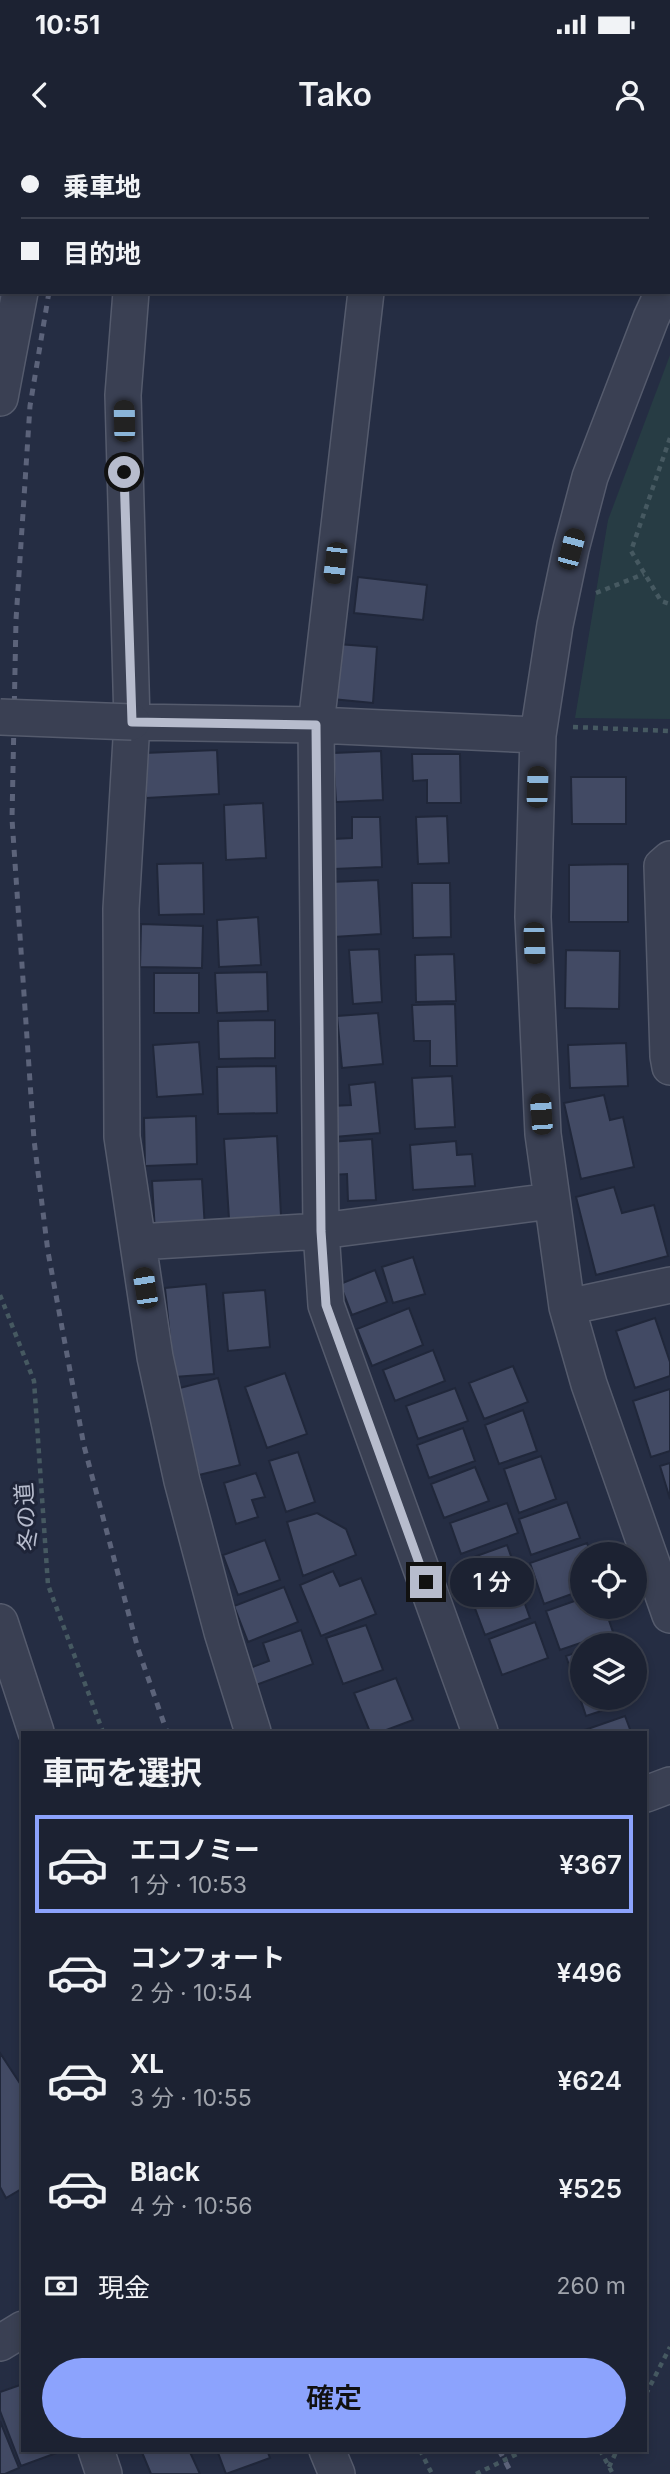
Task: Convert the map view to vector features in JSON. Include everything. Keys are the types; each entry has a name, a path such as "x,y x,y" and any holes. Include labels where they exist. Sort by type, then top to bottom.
{"street":[{"path":"131,294 123,395 132,722 121,909 122,1137 155,1357 182,1481 222,1632 253,1731"},
{"path":"366,294 316,725 321,1231 326,1305 480,1731"},
{"path":"662,294 590,477 555,625 552,731 534,930 538,1073 551,1201 567,1307 589,1384 670,1615"},
{"path":"0,398 12,302"},
{"path":"0,718 552,731"},
{"path":"670,859 662,866 670,1067"},
{"path":"138,1242 321,1231 551,1201"},
{"path":"567,1307 670,1285"},
{"path":"0,1622 36,1731"},
{"path":"647,1794 670,1785"},
{"path":"0,2343 21,2330"},
{"path":"97,2452 104,2474"},
{"path":"328,2452 337,2474"}],"path":[{"path":"670,438 631,551 661,601 670,604"},
{"path":"586,596 644,574"},
{"path":"552,731 670,731"},
{"name":"冬の道","path":"0,1295 34,1381 48,1585 103,1731"},
{"path":"647,2392 670,2347"},
{"path":"421,2452 432,2474"},
{"path":"476,2474 521,2452"},
{"path":"601,2452 613,2474"},
{"path":"609,2467 616,2452"}],"shaded area":[{"path":"670,355 670,719 575,718 608,520"}],"building":[{"path":"358,577 427,585 423,620 354,613"},
{"path":"337,644 377,647 373,703 332,699"},
{"path":"217,750 219,794 146,798 144,753"},
{"path":"381,751 383,800 336,802 333,753"},
{"path":"412,754 460,754 461,803 427,803 427,780 413,781"},
{"path":"571,777 626,777 626,824 572,824"},
{"path":"263,803 266,858 226,860 224,805"},
{"path":"447,816 449,863 418,864 416,817"},
{"path":"352,817 380,817 382,867 333,869 332,839 352,838"},
{"path":"203,863 204,914 159,915 157,864"},
{"path":"628,864 628,922 569,922 569,865"},
{"path":"378,880 381,934 333,937 330,882"},
{"path":"412,883 450,883 451,937 413,938"},
{"path":"258,917 261,965 219,967 217,920"},
{"path":"141,924 203,926 202,968 140,967"},
{"path":"379,949 382,1002 353,1004 349,950"},
{"path":"566,950 620,951 619,1009 565,1008"},
{"path":"454,954 456,1001 416,1002 415,955"},
{"path":"267,972 268,1011 217,1013 215,973"},
{"path":"154,973 199,973 199,1013 154,1013"},
{"path":"455,1004 457,1066 430,1066 430,1041 414,1041 412,1005"},
{"path":"378,1013 383,1064 342,1068 337,1016"},
{"path":"275,1020 275,1058 219,1059 218,1021"},
{"path":"199,1042 203,1094 157,1097 153,1045"},
{"path":"626,1043 628,1086 570,1088 568,1045"},
{"path":"276,1066 277,1113 218,1114 217,1067"},
{"path":"452,1076 455,1127 415,1129 412,1078"},
{"path":"375,1082 380,1133 334,1137 331,1106 351,1105 349,1085"},
{"path":"604,1095 610,1120 623,1117 634,1167 581,1179 564,1103"},
{"path":"196,1116 197,1164 145,1166 144,1118"},
{"path":"277,1136 281,1216 229,1219 224,1139"},
{"path":"372,1139 376,1200 348,1201 347,1174 331,1175 329,1142"},
{"path":"456,1141 457,1155 472,1154 475,1186 413,1190 410,1145"},
{"path":"202,1179 205,1229 155,1232 152,1181"},
{"path":"614,1187 622,1213 654,1205 668,1256 596,1275 576,1197"},
{"path":"413,1257 425,1294 393,1303 382,1267"},
{"path":"375,1270 387,1302 352,1315 340,1284"},
{"path":"206,1284 214,1374 174,1377 165,1288"},
{"path":"265,1290 270,1347 228,1351 223,1293"},
{"path":"409,1308 423,1345 372,1366 357,1329"},
{"path":"655,1318 670,1362 670,1376 635,1388 616,1331"},
{"path":"433,1350 445,1381 395,1401 383,1370"},
{"path":"513,1366 528,1402 484,1419 469,1383"},
{"path":"285,1373 307,1434 267,1448 245,1387"},
{"path":"218,1378 240,1465 199,1475 176,1389"},
{"path":"455,1388 468,1421 418,1439 406,1406"},
{"path":"670,1389 670,1451 651,1457 633,1401"},
{"path":"523,1410 537,1451 499,1464 485,1425"},
{"path":"463,1428 475,1461 429,1478 417,1445"},
{"path":"298,1452 315,1502 286,1512 269,1461"},
{"path":"541,1456 556,1499 519,1513 504,1469"},
{"path":"670,1463 670,1499 660,1466"},
{"path":"475,1467 489,1501 444,1518 431,1484"},
{"path":"256,1473 265,1497 252,1500 258,1517 236,1524 224,1483"},
{"path":"567,1502 580,1538 531,1555 519,1519"},
{"path":"507,1503 518,1533 461,1554 450,1523"},
{"path":"317,1513 346,1529 356,1555 303,1576 287,1522"},
{"path":"265,1540 280,1580 238,1595 223,1555"},
{"path":"507,1545 519,1578 469,1596 457,1563"},
{"path":"570,1549 570,1595 544,1604 530,1563"},
{"path":"333,1571 340,1586 361,1578 376,1614 321,1636 300,1585"},
{"path":"518,1585 530,1618 485,1635 473,1603"},
{"path":"284,1587 298,1622 248,1642 234,1606"},
{"path":"570,1603 570,1619 608,1619 613,1632 570,1633 570,1647 560,1650 546,1611"},
{"path":"535,1622 548,1658 502,1675 489,1639"},
{"path":"366,1625 383,1670 343,1684 326,1638"},
{"path":"301,1630 313,1664 256,1685 250,1668 269,1661 263,1643"},
{"path":"396,1678 413,1720 384,1731 370,1731 354,1693"},
{"path":"584,1710 604,1710 586,1716"},
{"path":"625,1716 631,1731 582,1731"},
{"path":"0,2053 21,2085 21,2189 6,2198 0,2187"},
{"path":"21,2385 21,2452 59,2452 21,2466 0,2411 0,2392"},
{"path":"0,2421 19,2468 5,2474 0,2474"},
{"path":"142,2452 190,2452 200,2474 151,2474"},
{"path":"218,2452 268,2452 270,2458 226,2474"}],"railway":[{"path":"49,294 30,406 16,620 12,819 34,1140 48,1252 84,1446 138,1649 167,1731"},
{"path":"500,2452 512,2474"}],"route":[{"path":"124,472 132,722 316,725 321,1231 326,1305 426,1582"}]}
